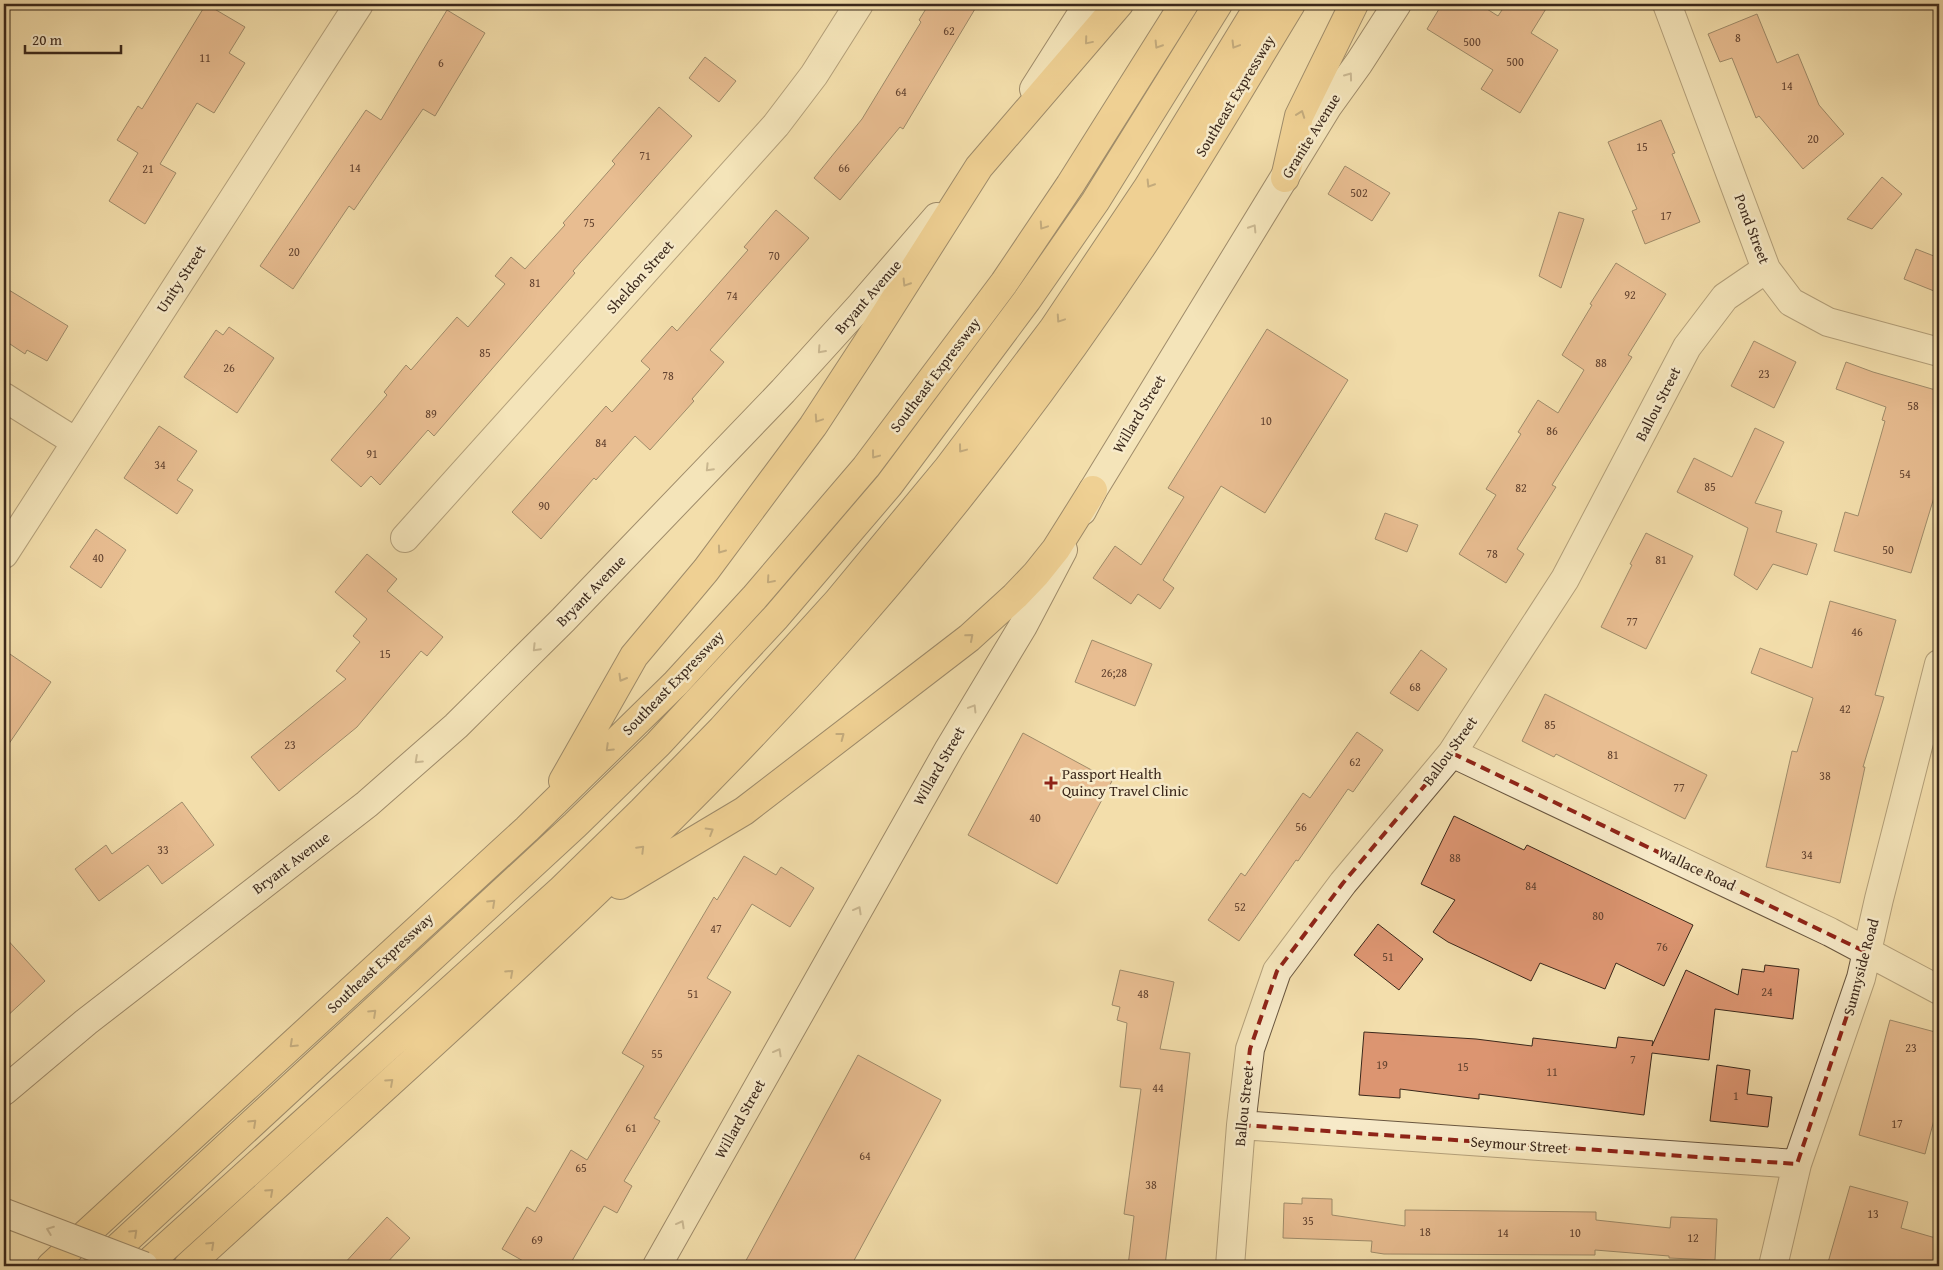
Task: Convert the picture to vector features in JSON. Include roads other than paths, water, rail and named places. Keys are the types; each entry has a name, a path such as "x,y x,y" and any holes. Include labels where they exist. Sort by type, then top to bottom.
{"highway":[{"path":"546,810 634,656 677,607 706,570 813,426 979,167 1119,4"},
{"name":"Southeast Expressway","path":"51,1266 546,810 676,683 716,640 866,467 942,368 1035,238 1184,4"},
{"path":"98,1266 568,832 658,744 776,617 889,485 1027,300 1095,202 1218,4"},
{"path":"145,1266 560,891 722,729 826,616 948,468 1053,329 1143,195 1260,4"},
{"name":"Southeast Expressway","path":"188,1266 578,910 661,830 785,700 859,618 969,485 1074,345 1139,250 1291,4"},
{"path":"1285,178 1300,116 1354,4"},
{"path":"578,910 744,811 955,650 997,613 1036,574 1056,549 1093,490"}],"street":[{"name":"Unity Street","path":"4,554 359,4"},
{"name":"Sheldon Street","path":"405,538 776,125 814,75 859,4"},
{"name":"Bryant Avenue","path":"4,1091 86,1022 367,804 456,726 557,627 783,391 861,305 979,167 1047,71 1088,4"},
{"name":"Granite Avenue","path":"1227,269 1328,106 1397,4"},
{"name":"Pond Street","path":"1667,4 1766,269 1791,302 1828,322 1939,352"},
{"name":"Willard Street","path":"662,1261 948,749 1023,626 1093,490 1227,269"},
{"name":"Ballou Street","path":"1230,1266 1241,1126 1250,1049 1277,971 1343,883 1452,753 1565,579 1687,347 1724,297 1766,269"},
{"path":"4,397 76,442"},
{"name":"Sunnyside Road","path":"1773,1266 1797,1164 1857,991 1868,953 1878,899 1938,677"},
{"name":"Wallace Road","path":"1452,753 1830,932 1939,990"},
{"name":"Seymour Street","path":"1241,1126 1797,1164"},
{"path":"4,1213 145,1266"}],"place":[{"name":"Passport Health Quincy Travel Clinic","path":"1051,783"}]}
